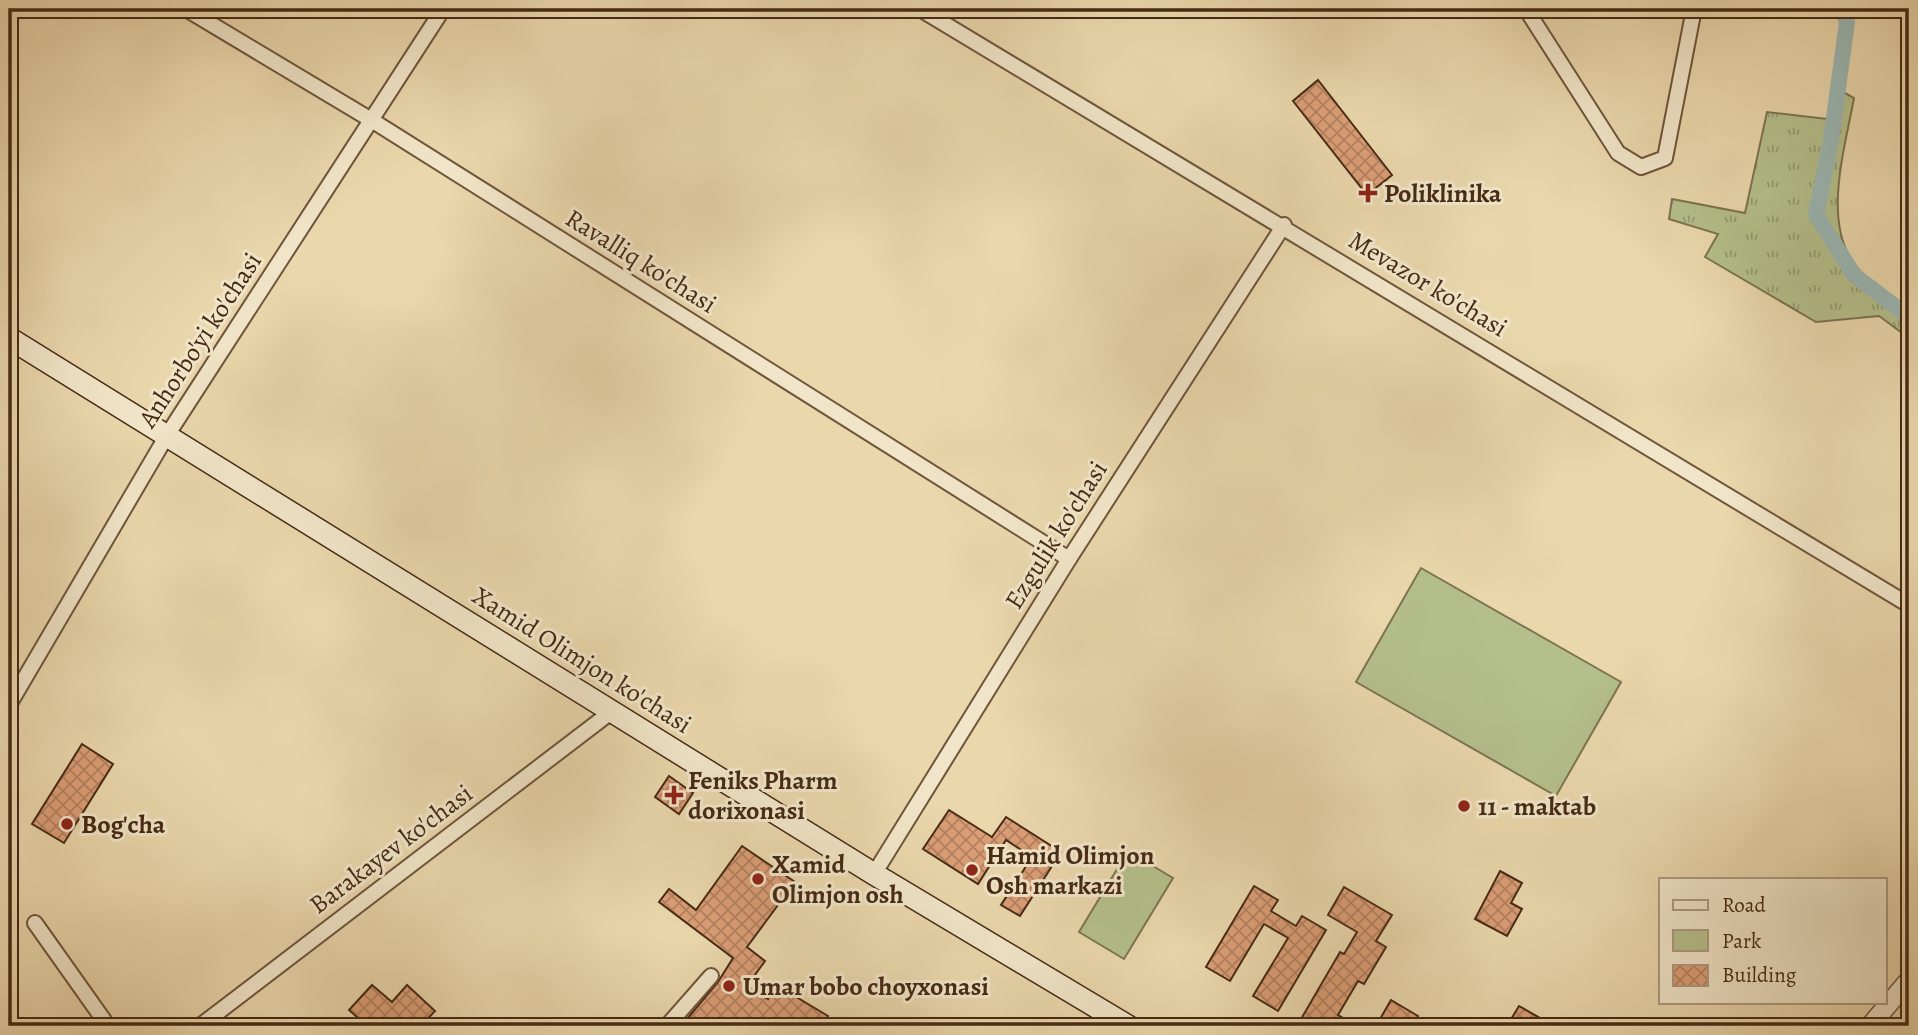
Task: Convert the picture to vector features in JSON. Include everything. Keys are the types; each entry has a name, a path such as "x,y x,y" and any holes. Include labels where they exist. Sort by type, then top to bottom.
{"main road":[{"name":"Xamid Olimjon ko'chasi","path":"9,338 874,874 1128,1026"}],"street":[{"name":"Ravalliq ko'chasi","path":"186,9 373,121 1069,559"},
{"name":"Anhorbo'yi ko'chasi","path":"9,705 166,436 373,121 443,9"},
{"name":"Mevazor ko'chasi","path":"920,9 1284,225 1909,605"},
{"path":"1526,9 1618,153 1641,167 1665,158 1694,9"},
{"name":"Ezgulik ko'chasi","path":"874,874 1069,559 1284,225"},
{"name":"Barakayev ko'chasi","path":"200,1026 611,712"},
{"path":"35,923 108,1026"},
{"path":"667,1026 711,976"},
{"path":"1870,1026 1909,980"}],"green space":[{"path":"1834,87 1854,98 1838,188 1841,234 1848,255 1861,272 1909,308 1909,338 1879,316 1816,322 1705,257 1718,234 1669,219 1672,199 1745,213 1767,112 1827,119"},
{"path":"1421,568 1621,682 1556,796 1356,682"},
{"path":"1128,851 1173,878 1124,959 1079,932"}],"building":[{"path":"1318,80 1392,175 1367,195 1293,101"},
{"path":"82,744 113,764 64,843 32,824"},
{"name":"Feniks Pharm dorixonasi","path":"669,776 693,793 679,814 655,797"},
{"name":"Hamid Olimjon Osh markazi","path":"949,810 992,837 1006,817 1061,852 1020,916 1001,905 1032,857 1006,840 978,884 923,849"},
{"path":"742,846 795,882 747,947 765,961 747,986 768,999 776,985 828,1016 822,1026 681,1026 718,982 733,958 659,902 669,889 696,910"},
{"path":"1500,871 1522,883 1511,903 1522,909 1507,936 1475,919"},
{"path":"1254,886 1278,900 1271,911 1296,926 1302,916 1326,930 1278,1011 1253,996 1288,938 1264,924 1230,981 1206,967"},
{"path":"1344,887 1392,915 1376,941 1386,947 1364,984 1358,981 1338,1015 1357,1026 1297,1026 1340,952 1344,954 1357,932 1328,915"},
{"path":"372,985 392,1002 407,985 435,1011 421,1026 367,1026 349,1010"},
{"path":"1391,1000 1418,1016 1412,1026 1376,1026"},
{"path":"1519,1006 1554,1026 1507,1026"}],"waterway":[{"path":"1842,9 1847,22 1831,140 1816,215 1854,275 1909,317"}],"place":[{"name":"Poliklinika","path":"1368,193"},
{"name":"Feniks Pharm dorixonasi","path":"674,795"},
{"name":"11 - maktab","path":"1464,806"},
{"name":"Bog'cha","path":"67,824"},
{"name":"Hamid Olimjon Osh markazi","path":"972,870"},
{"name":"Xamid Olimjon osh","path":"758,879"},
{"name":"Umar bobo choyxonasi","path":"729,986"}]}
